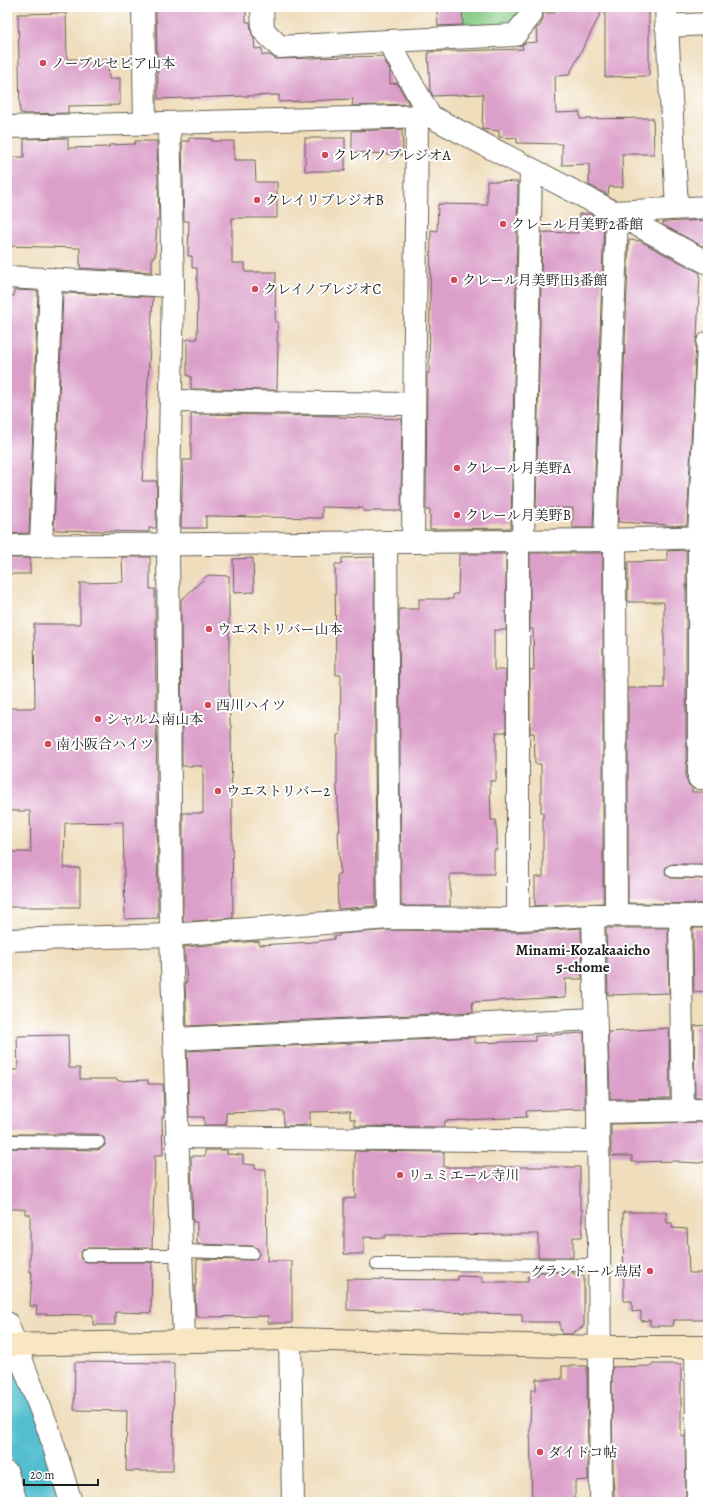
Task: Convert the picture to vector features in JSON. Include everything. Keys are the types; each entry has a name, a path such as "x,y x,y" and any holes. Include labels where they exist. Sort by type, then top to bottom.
{"street":[{"path":"143,7 145,124"},
{"path":"262,7 263,30 280,47 515,34 531,15 530,7"},
{"path":"676,208 666,16 708,24"},
{"path":"388,41 423,116 414,404 413,542"},
{"path":"7,127 423,116 530,169 708,263"},
{"path":"169,123 173,286 168,544 171,935 184,1341"},
{"path":"518,919 521,541 530,169"},
{"path":"615,213 708,207"},
{"path":"615,213 610,540 616,915"},
{"path":"7,277 173,286"},
{"path":"41,546 51,280"},
{"path":"708,343 703,537 703,692 699,778 708,778"},
{"path":"171,401 414,404"},
{"path":"7,546 610,540 703,537"},
{"path":"386,542 389,918"},
{"path":"593,915 598,1112 601,1502"},
{"path":"7,940 171,935 389,918 518,919 593,915 708,916"},
{"path":"680,916 683,1111"},
{"path":"174,1039 595,1019"},
{"path":"598,1112 708,1110"},
{"path":"177,1137 598,1141"},
{"path":"7,1324 10,1345 48,1428 71,1502"},
{"path":"290,1340 293,1502"},
{"path":"10,1345 290,1340 600,1347 702,1347 698,1502"},
{"path":"7,1473 16,1502"}],"lane":[{"path":"672,871 708,872"},
{"path":"7,1141 98,1142"},
{"path":"87,1255 252,1252"},
{"path":"377,1264 599,1265"}],"green space":[{"path":"457,7 521,7 517,24 458,27"}],"building":[{"path":"156,7 246,7 246,22 250,22 255,49 262,48 262,55 270,55 276,59 382,56 390,70 390,84 397,83 409,104 352,106 353,99 279,102 279,95 158,99"},
{"path":"555,7 604,7 569,75 555,76 556,113 580,112 580,119 653,118 654,154 622,154 623,187 609,187 608,195 589,185 589,164 562,165 562,144 517,143 517,138 499,137 499,131 482,129 483,94 433,96 430,90 428,52 523,49 522,45 525,43 537,42 536,28 540,26 543,19 543,13 555,13"},
{"path":"605,7 649,7 649,76 605,77"},
{"path":"462,8 463,25 438,26 437,9"},
{"name":"ノーブルセピア山本","path":"66,13 67,59 108,59 109,79 120,78 120,105 68,106 68,113 20,113 18,14"},
{"path":"402,129 403,155 352,152 352,131"},
{"path":"68,138 68,148 109,147 109,145 135,144 135,141 157,141 159,220 157,220 155,257 152,257 152,272 80,268 80,248 7,246 7,157 24,157 24,139"},
{"path":"189,138 212,139 212,141 234,141 234,160 255,160 256,182 277,182 277,218 232,218 232,263 245,263 245,272 276,272 275,322 278,322 277,390 191,389 191,376 187,376 187,339 197,339 198,290 197,268 192,268 192,256 188,256 189,221 184,221 182,141 189,141"},
{"name":"クレイノプレジオA","path":"305,138 345,138 345,171 305,171"},
{"path":"487,181 518,182 511,528 430,529 430,510 426,510 427,373 429,373 431,230 437,231 438,204 487,205"},
{"path":"579,214 590,214 604,221 593,528 573,528 573,508 536,508 542,232 578,233"},
{"path":"708,220 708,245 702,246 663,225 663,222"},
{"path":"629,240 640,241 700,273 687,525 667,526 618,522"},
{"path":"14,290 38,291 29,533 7,534 7,363 10,296 14,296"},
{"path":"63,293 153,297 142,481 157,481 156,528 149,528 149,532 54,530"},
{"path":"191,414 339,416 402,419 401,511 363,511 363,508 322,507 322,518 206,516 206,528 181,528 183,460 191,460"},
{"path":"686,550 686,778 688,784 692,788 692,792 708,792 708,864 672,864 666,867 665,871 666,875 671,878 708,879 708,904 628,903 628,688 664,688 664,602 628,602 628,562 667,561 667,551"},
{"path":"530,553 603,553 603,903 535,906 535,877 543,877 543,812 541,812 541,764 535,764 534,733 530,733 530,670 534,670 533,629 530,629"},
{"path":"459,554 506,554 506,630 494,630 494,670 506,670 506,732 496,732 496,781 490,781 491,820 496,820 497,830 497,850 494,850 494,874 450,874 450,906 401,906 399,609 419,609 419,599 453,599 453,594 458,594"},
{"path":"122,557 150,557 150,589 155,589 158,918 125,919 123,822 65,823 64,868 80,868 80,907 7,907 7,852 31,852 30,811 7,811 7,708 35,708 34,624 80,624 80,583 123,582"},
{"path":"374,557 376,906 338,909 337,874 340,874 338,831 340,831 337,788 337,735 340,735 341,675 336,675 335,564 342,564 342,558"},
{"path":"7,558 30,558 30,574 7,574"},
{"path":"253,558 254,592 234,593 233,559"},
{"path":"208,575 229,576 233,918 183,922 183,813 203,813 203,766 182,766 181,600"},
{"path":"581,928 582,979 565,979 566,997 472,1002 473,1012 187,1026 185,982 187,982 184,947 259,941 259,945 313,942 334,939 334,936 339,936 339,934 389,930 518,932"},
{"path":"606,928 668,928 669,993 608,995"},
{"path":"693,928 708,928 708,991 694,992"},
{"path":"708,1025 708,1098 695,1098 694,1026"},
{"path":"669,1028 670,1098 610,1099 608,1032"},
{"path":"584,1033 585,1109 526,1111 527,1117 445,1121 444,1127 355,1126 355,1119 350,1119 350,1111 310,1112 310,1125 288,1126 284,1126 283,1111 226,1113 226,1125 204,1125 204,1117 189,1117 187,1051 475,1037 475,1043 535,1041 535,1036"},
{"path":"68,1035 69,1068 80,1068 80,1079 117,1079 118,1081 148,1080 148,1084 163,1084 163,1155 155,1155 152,1248 87,1248 83,1249 80,1255 81,1259 87,1262 152,1262 151,1313 115,1312 115,1325 93,1325 93,1315 36,1314 37,1306 30,1306 32,1272 30,1272 30,1214 25,1214 25,1209 7,1209 7,1148 98,1150 105,1145 104,1138 98,1134 7,1134 7,1092 11,1092 11,1070 18,1070 17,1036"},
{"path":"708,1122 708,1161 699,1163 679,1161 632,1162 632,1156 611,1156 611,1124"},
{"path":"205,1150 227,1150 227,1154 243,1155 243,1164 255,1165 255,1169 266,1169 267,1261 292,1261 292,1323 268,1323 268,1316 196,1316 195,1285 197,1259 252,1260 256,1259 259,1254 258,1249 253,1246 197,1244 197,1222 193,1222 191,1156 205,1156"},
{"path":"355,1151 444,1152 444,1167 580,1167 582,1237 573,1237 573,1257 538,1257 538,1234 385,1235 385,1238 364,1237 364,1254 344,1254 344,1199 355,1198"},
{"name":"グランドール鳥居","path":"623,1212 666,1212 667,1223 672,1223 672,1228 687,1229 689,1273 708,1273 708,1320 674,1320 673,1326 650,1326 650,1320 641,1321 641,1311 632,1312 632,1301 624,1301"},
{"path":"538,1272 574,1272 574,1275 584,1275 584,1326 571,1334 562,1334 562,1330 560,1330 560,1322 522,1322 522,1314 347,1310 347,1279 458,1280 458,1276 482,1277 482,1282 528,1282 528,1276 538,1276"},
{"path":"75,1362 174,1363 173,1471 126,1471 127,1411 74,1410"},
{"path":"652,1364 681,1364 681,1436 685,1436 686,1502 615,1502 613,1480 612,1367 652,1366"},
{"path":"562,1366 587,1366 588,1480 575,1481 575,1498 571,1498 571,1502 532,1502 530,1430 531,1390 536,1390 536,1379 562,1379"}],"waterway":[{"path":"7,1377 49,1502"}],"place":[{"name":"ノーブルセピア山本","path":"43,63"},
{"name":"クレイノプレジオA","path":"325,155"},
{"name":"クレイリプレジオB","path":"257,200"},
{"name":"クレール月美野2番館","path":"503,224"},
{"name":"クレール月美野田3番館","path":"454,280"},
{"name":"クレイノプレジオC","path":"255,289"},
{"name":"クレール月美野A","path":"457,468"},
{"name":"クレール月美野B","path":"457,515"},
{"name":"ウエストリバー山本","path":"209,629"},
{"name":"西川ハイツ","path":"208,705"},
{"name":"シャルム南山本","path":"98,719"},
{"name":"南小阪合ハイツ","path":"48,744"},
{"name":"ウエストリバー2","path":"218,791"},
{"name":"リュミエール寺川","path":"400,1175"},
{"name":"グランドール鳥居","path":"650,1271"},
{"name":"ダイドコ帖","path":"540,1452"}],"district":[{"name":"Minami-Kozakaaicho 5-chome","path":"583,958"}]}
